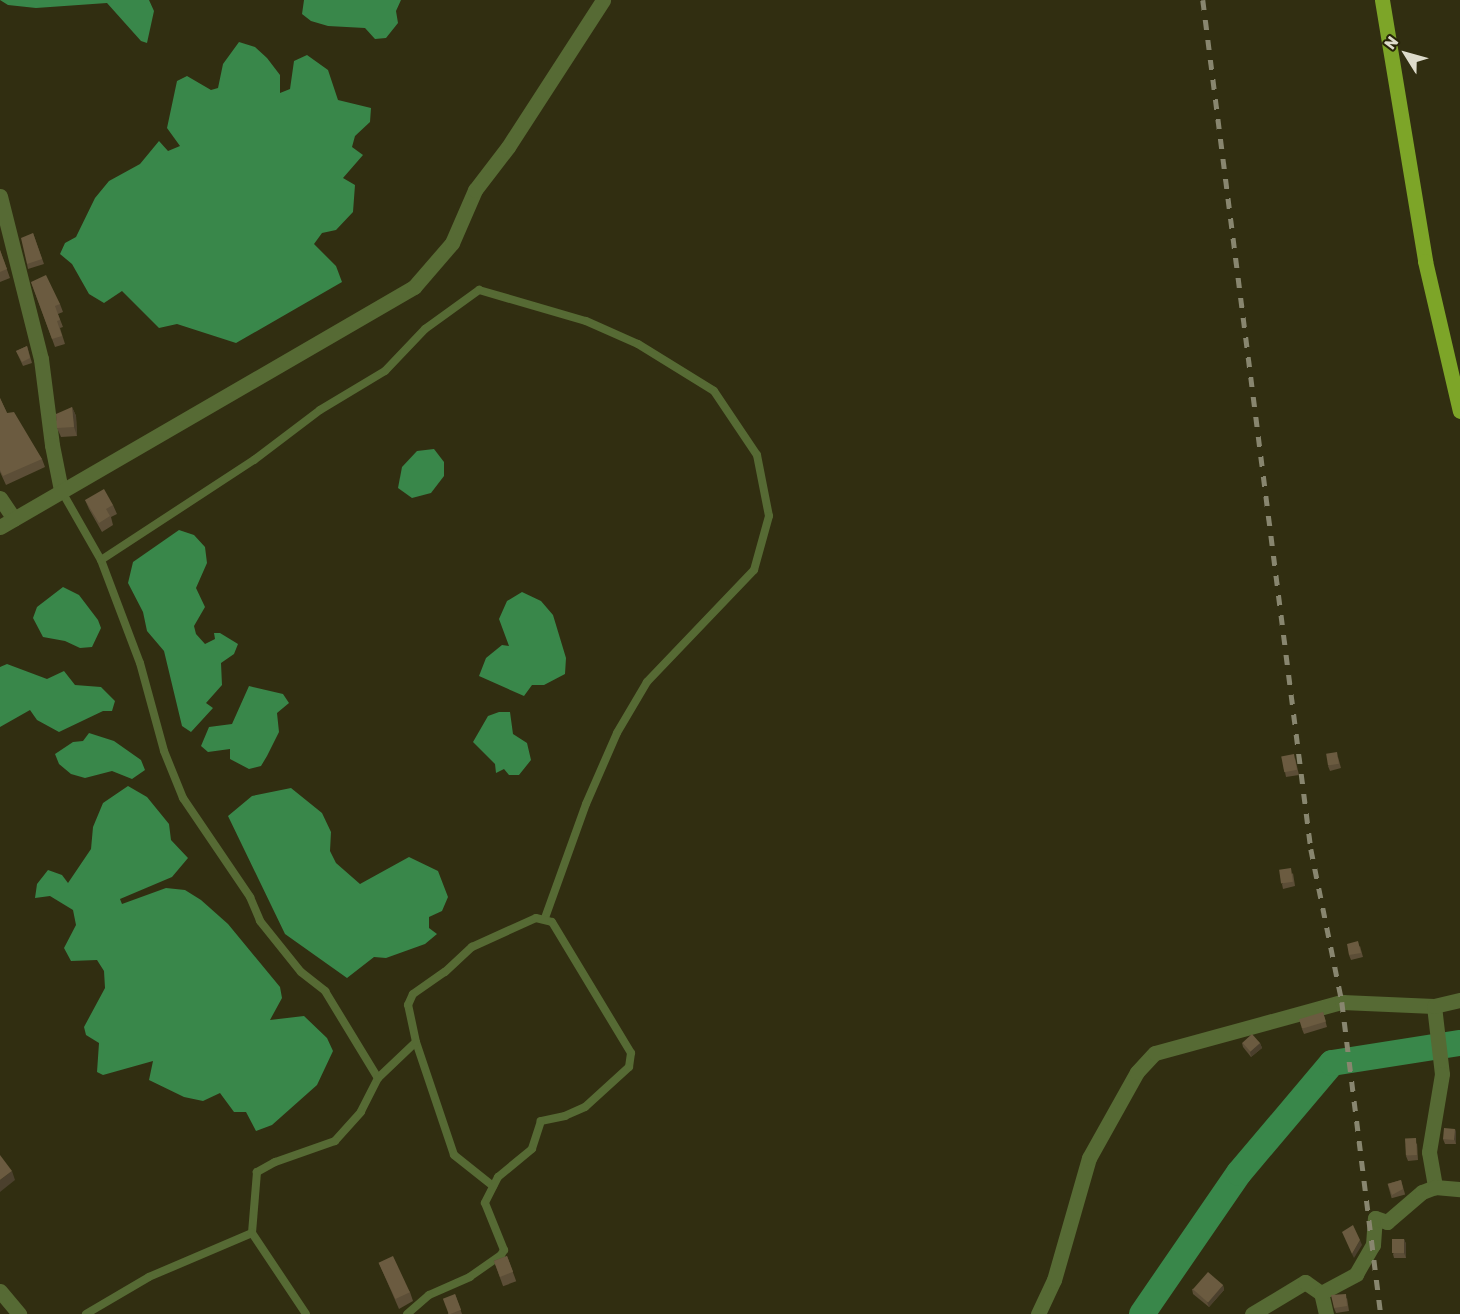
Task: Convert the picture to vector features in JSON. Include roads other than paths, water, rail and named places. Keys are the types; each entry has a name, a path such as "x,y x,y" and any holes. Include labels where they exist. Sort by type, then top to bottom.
{"main road":[{"path":"1382,0 1425,261 1460,411"}],"street":[{"path":"0,527 387,306 414,287 452,243 475,190 508,147 603,0"},
{"path":"0,196 41,359 52,446 62,490"},
{"path":"0,498 14,519"},
{"path":"1038,1314 1054,1280 1089,1158 1137,1072 1155,1053 1342,1002 1434,1006 1460,1000"},
{"path":"1434,1006 1439,1032 1442,1074 1429,1152 1435,1187"},
{"path":"1321,1293 1356,1274 1373,1245 1375,1218 1388,1222 1422,1192 1435,1187 1460,1189"},
{"path":"1252,1314 1305,1282 1321,1293 1326,1314"},
{"path":"0,1291 19,1314"}],"lane":[{"path":"101,560 254,460 320,410 385,370 425,329 478,290 586,321 638,344 714,391 758,455 769,516 754,570 647,682 617,733 586,804 545,918"},
{"path":"62,490 101,560 140,663 164,751 183,798 250,897 260,921 302,972 325,991 378,1078"},
{"path":"406,1314 429,1295 470,1277 501,1255 504,1250 485,1203 493,1186 532,1149 541,1121 566,1116 585,1107 632,1060 631,1053 558,933 545,918 536,918 472,947 445,972 413,994 408,1005 416,1042 454,1155 493,1186"},
{"path":"306,1314 252,1233 257,1172 269,1164 335,1141 361,1112 378,1078 416,1042"},
{"path":"86,1314 149,1277 252,1233"}],"waterway":[{"path":"1142,1314 1239,1173 1332,1063 1460,1043"}],"railway":[{"path":"1203,0 1311,849 1342,1002 1381,1314"}]}
